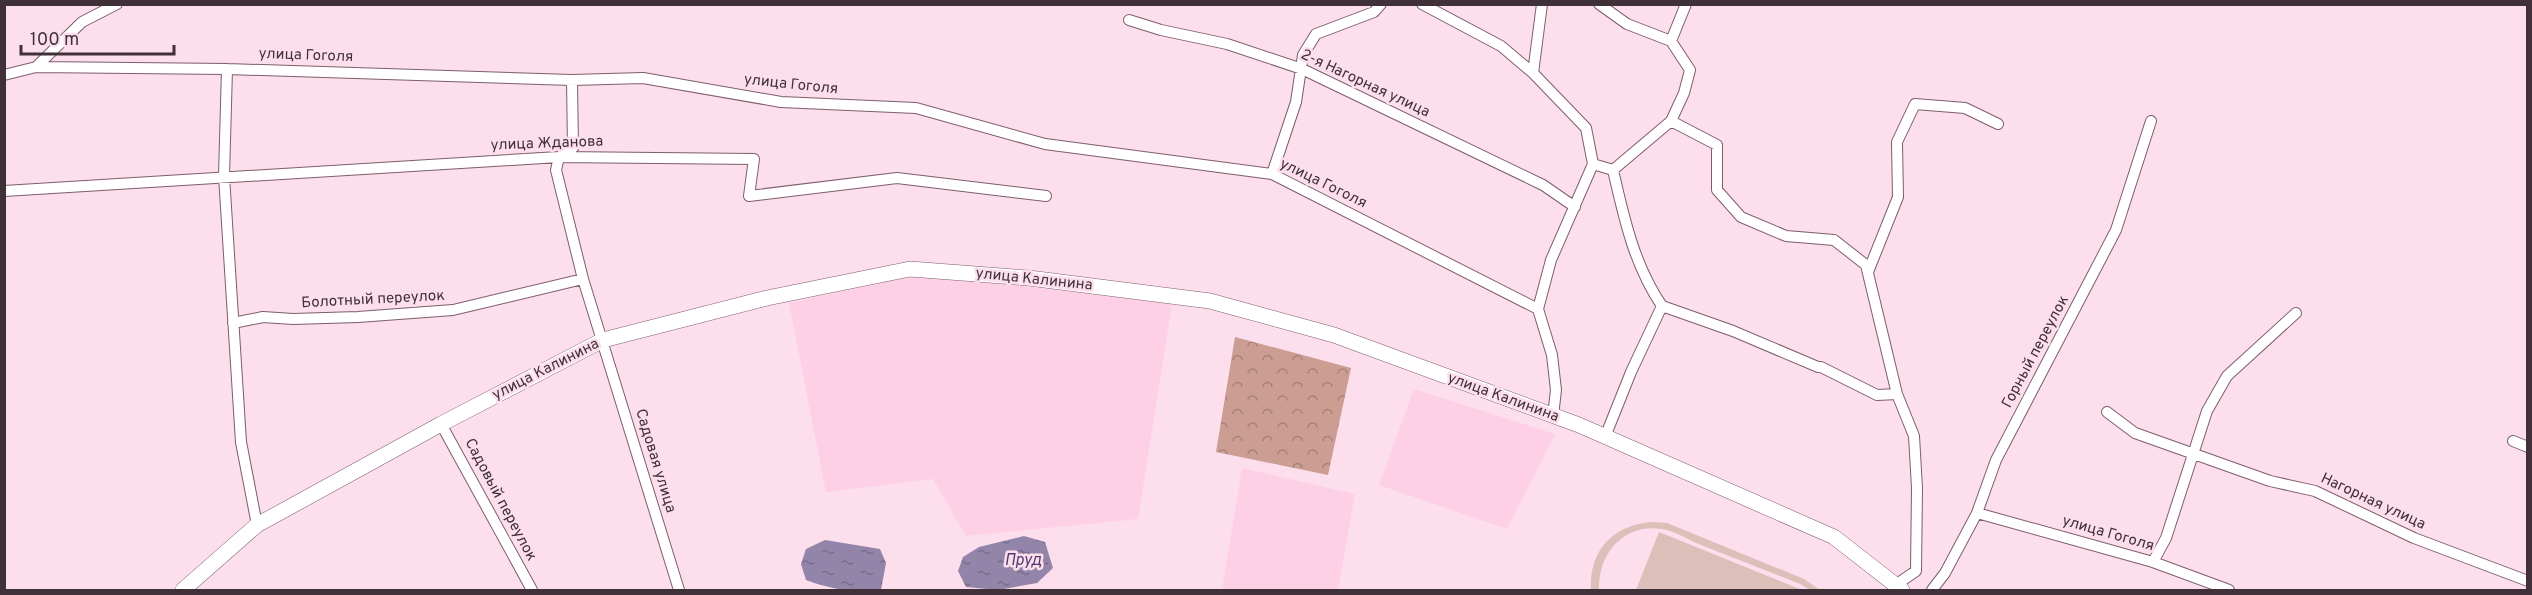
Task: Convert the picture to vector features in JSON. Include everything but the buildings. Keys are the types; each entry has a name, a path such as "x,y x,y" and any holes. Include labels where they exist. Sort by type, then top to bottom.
{"street":[{"path":"36,67 82,22 117,4"},
{"path":"1272,174 1296,102 1303,55 1316,34 1374,12 1381,4"},
{"path":"1422,4 1501,46 1533,73 1586,128 1593,164 1551,260 1538,309 1552,355 1556,390 1554,416"},
{"path":"1533,73 1542,4"},
{"path":"1599,4 1627,24 1671,41 1690,70 1684,93 1671,121 1613,170"},
{"path":"1671,41 1686,4"},
{"name":"2-я Нагорная улица","path":"1129,20 1161,30 1227,44 1302,69 1543,185 1575,207"},
{"name":"улица Гоголя","path":"4,75 36,67 226,69 572,80 643,78 781,102 916,108 1045,144 1272,174 1538,309"},
{"path":"226,69 224,176 241,442 257,525"},
{"path":"559,157 573,148 572,80"},
{"path":"1868,272 1898,197 1897,142 1915,104 1965,108 1998,124"},
{"path":"1671,121 1717,145 1717,190 1742,217 1786,236 1834,240 1866,265 1897,394 1914,436 1917,500 1916,571 1898,588"},
{"name":"Горный переулок","path":"1932,591 1945,573 1977,513 1996,460 2116,230 2151,121"},
{"name":"улица Жданова","path":"4,191 559,157 754,159 749,196 897,178 1046,196"},
{"name":"Садовая улица","path":"559,157 556,170 583,279 679,591"},
{"path":"1593,164 1613,170"},
{"path":"1613,170 1629,239 1647,284 1662,306 1819,367 1876,395 1897,394"},
{"name":"улица Калинина","path":"183,591 257,525 441,424 603,340 767,298 910,269 1029,278 1210,302 1334,335 1554,416 1833,537 1898,588"},
{"name":"Болотный переулок","path":"233,323 263,317 293,319 358,317 453,310 583,279"},
{"path":"1605,437 1631,372 1662,306"},
{"path":"2153,562 2166,538 2207,411 2227,376 2296,313"},
{"name":"Нагорная улица","path":"2107,412 2135,433 2195,452 2270,481 2315,490 2414,538 2528,581"},
{"name":"Садовый переулок","path":"441,424 532,591"},
{"path":"2513,441 2528,447"},
{"name":"улица Гоголя","path":"1977,513 2153,562 2229,591"}],"shaded area":[{"path":"924,274 1172,304 1138,519 966,536 933,479 826,492 789,303"},
{"path":"1414,389 1555,434 1507,529 1379,485"},
{"path":"1242,468 1355,494 1338,590 1222,590"},
{"path":"1652,522 1667,523 1804,579 1820,590 1810,590 1672,532 1648,528 1625,536 1616,544 1608,553 1603,564 1599,590 1591,590 1594,563 1606,542 1626,528"},
{"path":"1659,532 1802,590 1636,590"}],"green space":[{"path":"1235,337 1351,368 1328,475 1216,452"}],"water":[{"name":"Пруд","path":"1024,536 1045,542 1053,568 1037,583 998,590 966,587 958,571 963,557 979,547"},
{"path":"825,540 880,549 886,563 881,590 843,590 806,580 801,564 806,549"}]}
